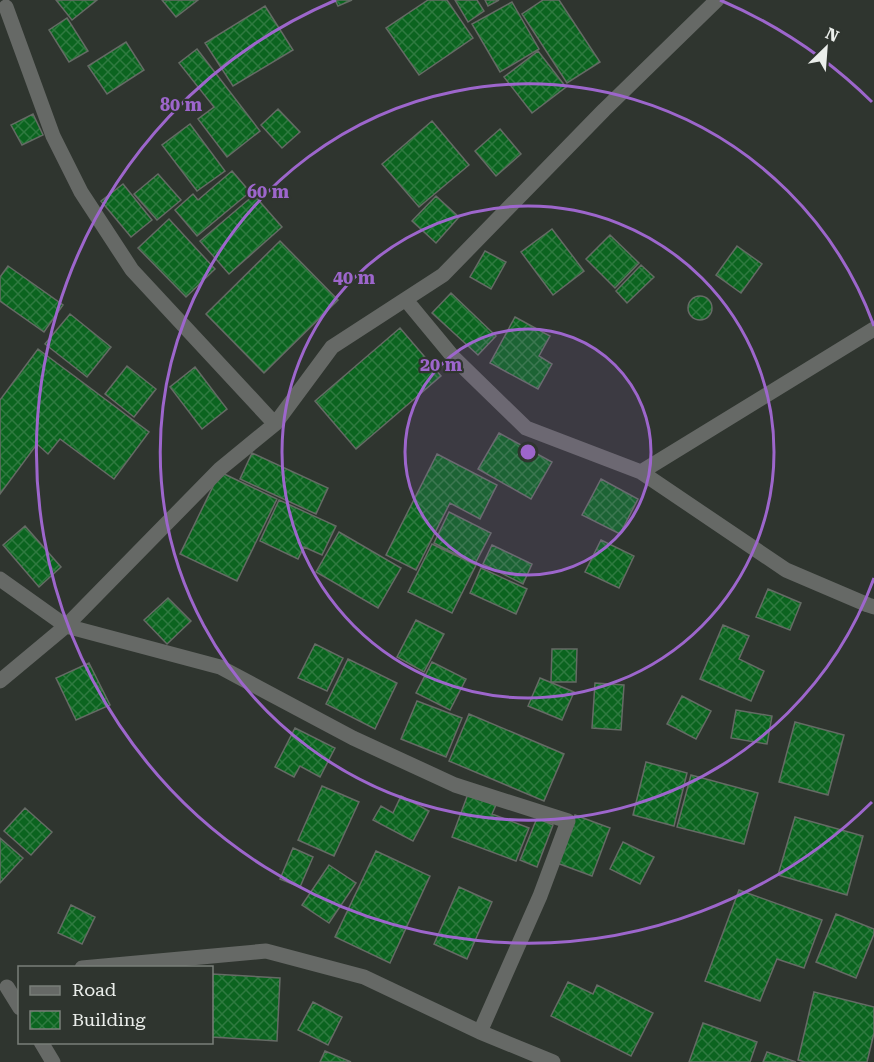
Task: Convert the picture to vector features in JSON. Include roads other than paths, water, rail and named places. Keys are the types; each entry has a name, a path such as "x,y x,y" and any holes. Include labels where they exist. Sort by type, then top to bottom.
{"street":[{"path":"0,681 66,626 220,470 275,424 332,347 443,275 604,110 717,0"},
{"path":"6,6 52,136 81,192 132,270 275,424"},
{"path":"406,300 454,358 526,428 641,472 786,570 874,607"},
{"path":"641,472 874,328"},
{"path":"0,579 66,626 220,667 353,738 455,785 568,821 540,896 480,1032"},
{"path":"104,966 266,951 364,977 480,1032 553,1062"},
{"path":"9,987 18,1004"},
{"path":"42,1044 53,1062"}]}
